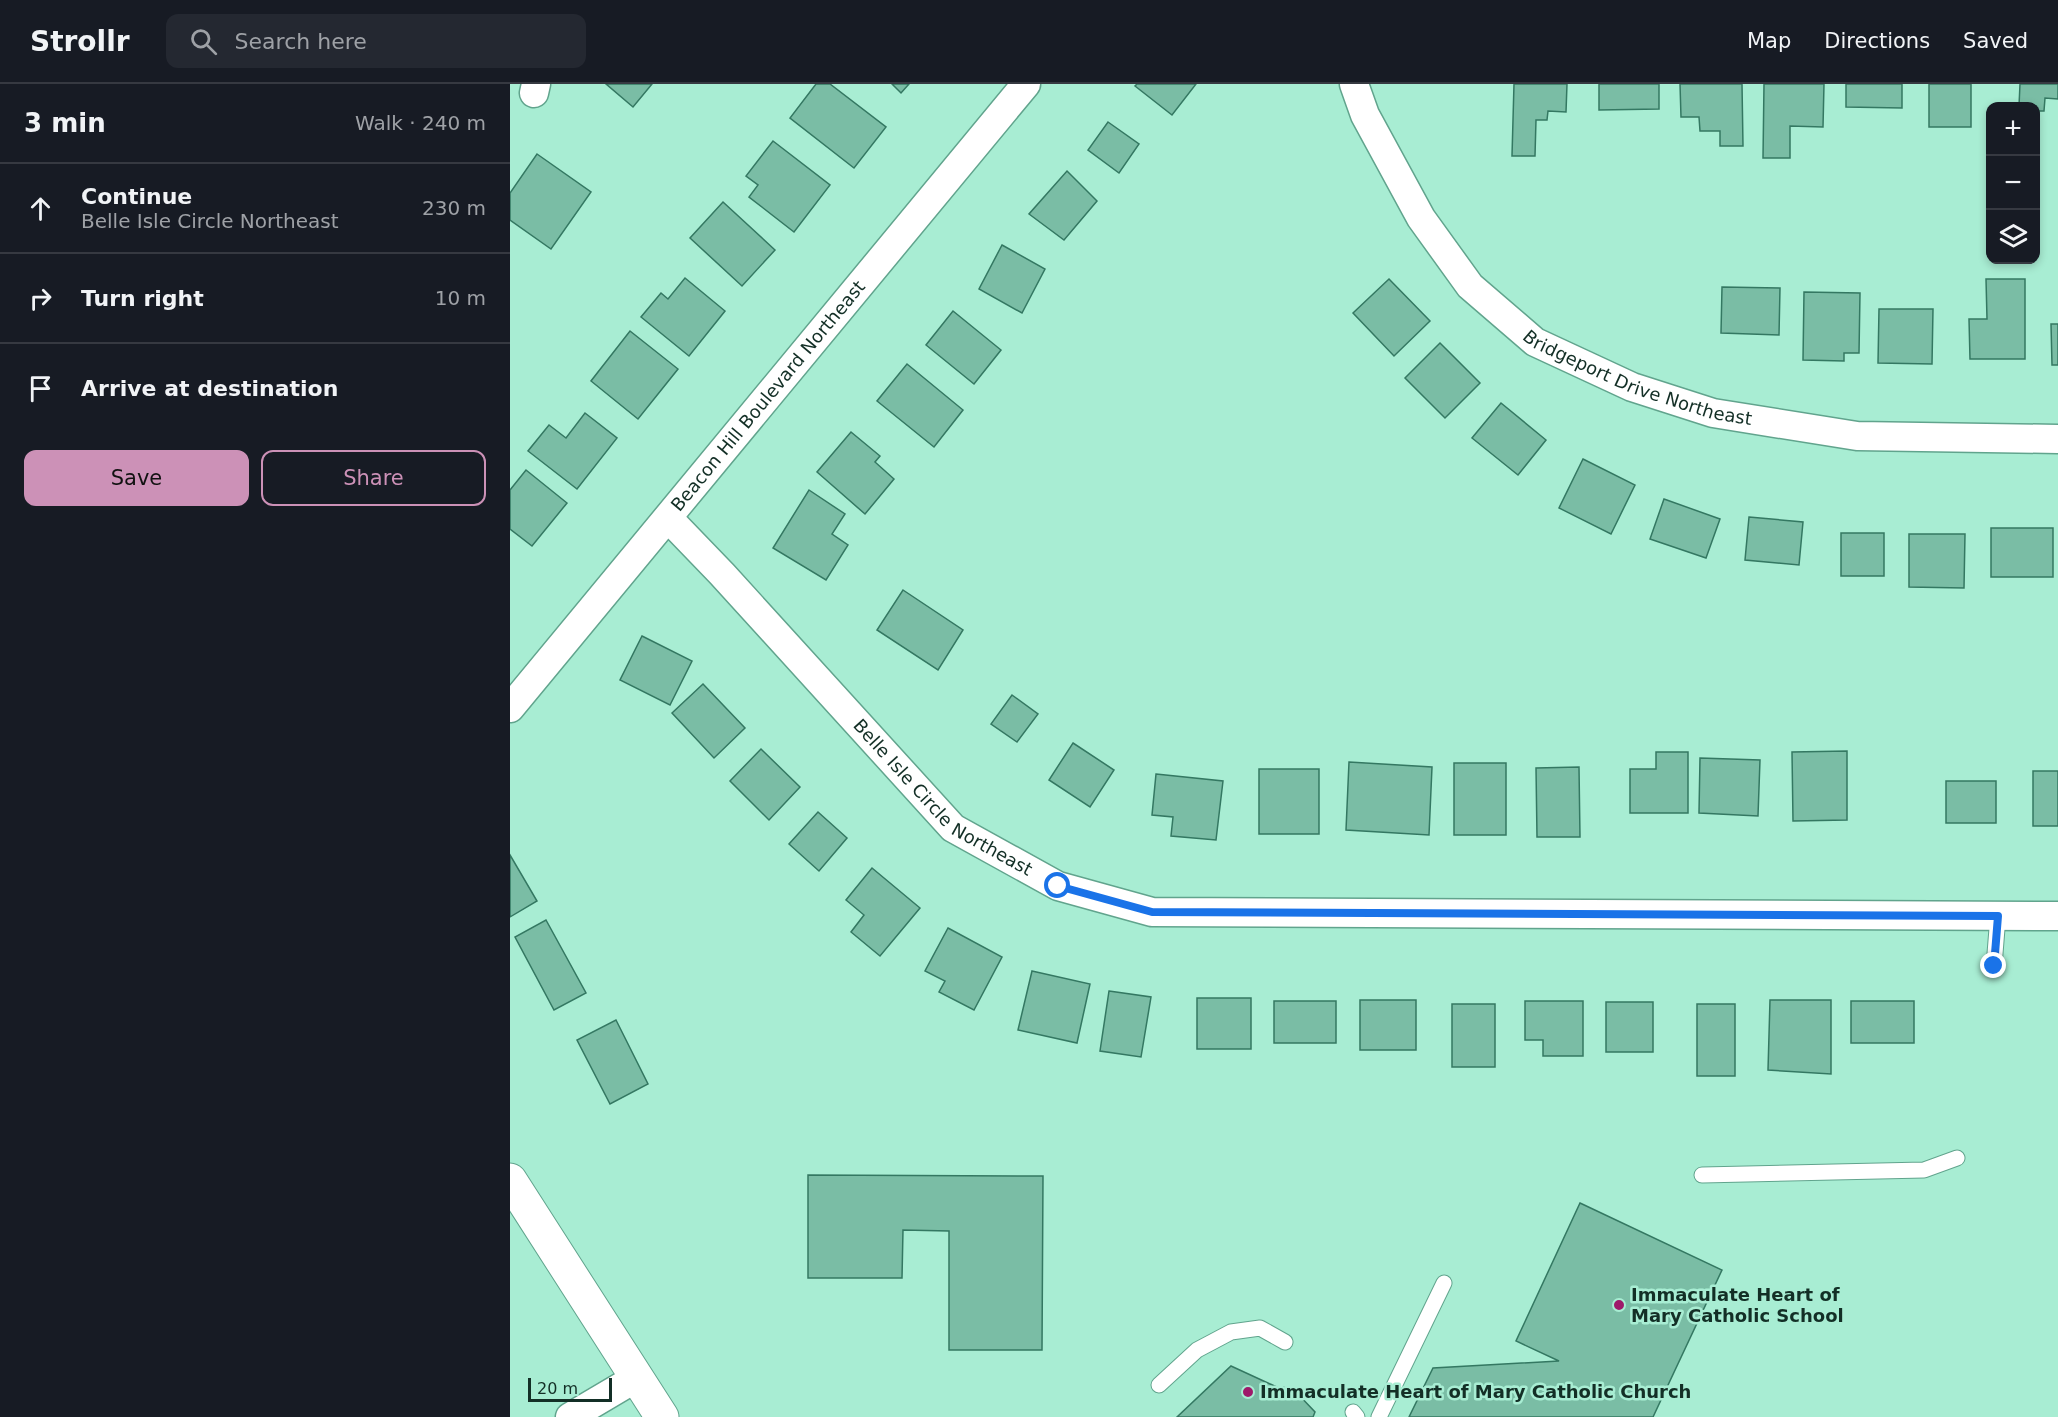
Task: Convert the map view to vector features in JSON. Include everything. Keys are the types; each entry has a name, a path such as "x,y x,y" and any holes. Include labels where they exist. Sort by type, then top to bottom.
{"main road":[{"path":"510,1180 662,1417"}],"street":[{"name":"Beacon Hill Boulevard Northeast","path":"510,708 1026,84"},
{"name":"Bridgeport Drive Northeast","path":"1354,84 1365,115 1421,218 1470,286 1535,342 1632,387 1713,413 1857,436 2058,439"},
{"name":"Belle Isle Circle Northeast","path":"668,518 953,828 1058,886 1152,912 2058,916"},
{"path":"570,1417 636,1378"}],"lane":[{"path":"1994,966 1998,916"},
{"path":"1702,1175 1924,1170 1957,1158"},
{"path":"1379,1417 1444,1283"},
{"path":"1159,1385 1197,1350 1231,1332 1260,1328 1285,1342"}],"building":[{"path":"606,84 652,84 633,107"},
{"path":"816,84 830,84 886,127 854,168 790,118"},
{"path":"892,84 909,84 901,93"},
{"path":"1137,84 1196,84 1172,115 1135,86"},
{"path":"1514,84 1567,84 1566,112 1548,111 1547,120 1536,120 1535,156 1512,156"},
{"path":"1599,84 1659,84 1659,109 1599,110"},
{"path":"1680,84 1742,84 1743,146 1720,146 1720,131 1700,131 1699,117 1681,117"},
{"path":"1764,84 1824,84 1823,127 1790,126 1790,158 1763,158"},
{"path":"1846,84 1902,84 1902,108 1846,107"},
{"path":"1929,84 1971,84 1971,127 1929,127"},
{"path":"2020,84 2058,84 2058,99 2045,98 2044,111 2040,111 2040,102 2019,102"},
{"path":"1108,122 1139,144 1119,173 1088,150"},
{"path":"773,141 830,185 794,232 749,197 758,185 746,176"},
{"path":"537,154 591,192 551,249 510,220 510,193"},
{"path":"1067,171 1097,201 1064,240 1029,214"},
{"path":"723,202 775,250 742,286 690,238"},
{"path":"1002,245 1045,269 1022,313 979,289"},
{"path":"685,278 725,311 689,356 641,317 661,293 668,299"},
{"path":"1389,279 1430,321 1394,356 1353,313"},
{"path":"1986,279 2025,279 2025,359 1970,359 1969,319 1987,319"},
{"path":"1722,287 1780,288 1779,335 1721,333"},
{"path":"1804,292 1860,293 1859,353 1844,353 1844,361 1803,360"},
{"path":"1879,309 1933,309 1932,364 1878,363"},
{"path":"953,311 1001,350 974,384 926,345"},
{"path":"2051,324 2058,324 2058,365 2052,365"},
{"path":"630,331 678,369 638,419 591,381"},
{"path":"1440,343 1480,383 1445,418 1405,378"},
{"path":"907,364 963,410 934,447 877,401"},
{"path":"1501,403 1546,440 1518,475 1472,438"},
{"path":"585,413 617,438 577,489 528,451 549,425 566,438"},
{"path":"851,432 880,456 875,462 894,479 865,514 817,472"},
{"path":"1583,459 1635,485 1611,534 1559,508"},
{"path":"526,470 567,503 532,546 510,529 510,490"},
{"path":"809,490 845,514 832,534 848,545 826,580 773,548"},
{"path":"1664,499 1720,519 1706,558 1650,539"},
{"path":"1749,517 1803,522 1799,565 1745,560"},
{"path":"1991,528 2053,528 2053,577 1991,577"},
{"path":"1841,533 1884,533 1884,576 1841,576"},
{"path":"1909,534 1965,534 1964,588 1909,587"},
{"path":"903,590 963,630 938,670 877,630"},
{"path":"642,636 692,661 670,705 620,680"},
{"path":"703,684 745,728 714,758 672,713"},
{"path":"1012,695 1038,714 1017,742 991,724"},
{"path":"1073,743 1114,770 1090,807 1049,780"},
{"path":"761,749 800,787 769,820 730,781"},
{"path":"1847,751 1847,820 1793,821 1792,752"},
{"path":"1656,752 1688,752 1688,813 1630,813 1630,769 1656,769"},
{"path":"1700,758 1760,760 1758,816 1699,813"},
{"path":"1349,762 1432,767 1429,835 1346,830"},
{"path":"1454,763 1506,763 1506,835 1454,835"},
{"path":"1579,767 1580,837 1537,837 1536,768"},
{"path":"1259,769 1319,769 1319,834 1259,834"},
{"path":"2033,771 2058,771 2058,826 2033,826"},
{"path":"1156,774 1223,781 1216,840 1171,836 1173,817 1152,815"},
{"path":"1946,781 1996,781 1996,823 1946,823"},
{"path":"818,812 847,838 819,871 789,844"},
{"path":"510,855 537,901 510,917"},
{"path":"872,868 920,908 880,956 851,932 864,915 846,900"},
{"path":"546,920 586,993 554,1010 515,937"},
{"path":"948,928 1002,957 974,1010 939,992 945,981 925,971"},
{"path":"1032,971 1090,984 1077,1043 1018,1030"},
{"path":"1109,991 1151,997 1141,1057 1100,1051"},
{"path":"1197,998 1251,998 1251,1049 1197,1049"},
{"path":"1360,1000 1416,1000 1416,1050 1360,1050"},
{"path":"1770,1000 1831,1000 1831,1074 1768,1070"},
{"path":"1274,1001 1336,1001 1336,1043 1274,1043"},
{"path":"1525,1001 1583,1001 1583,1056 1543,1056 1543,1040 1525,1040"},
{"path":"1851,1001 1914,1001 1914,1043 1851,1043"},
{"path":"1606,1002 1653,1002 1653,1052 1606,1052"},
{"path":"1452,1004 1495,1004 1495,1067 1452,1067"},
{"path":"1697,1004 1735,1004 1735,1076 1697,1076"},
{"path":"616,1020 648,1084 610,1104 577,1040"},
{"path":"808,1175 1043,1176 1042,1350 949,1350 949,1231 903,1230 902,1278 808,1278"},
{"name":"Immaculate Heart of Mary Catholic School","path":"1580,1203 1722,1270 1653,1417 1409,1417 1433,1368 1559,1361 1516,1341"},
{"name":"Immaculate Heart of Mary Catholic Church","path":"1231,1366 1281,1389 1283,1387 1298,1394 1315,1412 1313,1417 1177,1417"}],"place":[{"name":"Immaculate Heart of Mary Catholic School","path":"1619,1305"},
{"name":"Immaculate Heart of Mary Catholic Church","path":"1248,1392"}],"route":[{"path":"1058,886 1152,912 1998,916 1994,966"}]}
